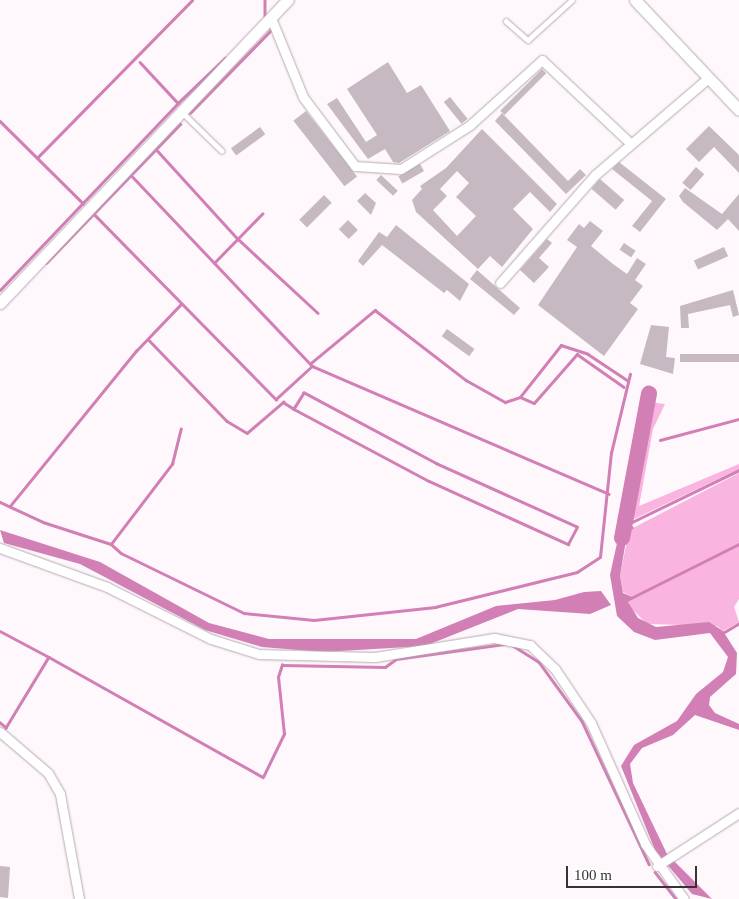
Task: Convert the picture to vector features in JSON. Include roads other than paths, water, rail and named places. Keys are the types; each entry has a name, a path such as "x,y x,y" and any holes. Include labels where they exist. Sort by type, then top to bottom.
{"street":[{"path":"0,302 288,0"},
{"path":"636,0 739,110"},
{"path":"271,18 303,97 355,166 401,169 470,125 542,60 630,143"},
{"path":"500,283 595,175 708,78"},
{"path":"0,548 107,587 211,639 260,654 375,657 494,638 530,645 555,669 591,723 660,864 684,899"},
{"path":"0,732 48,773 60,794 79,899"},
{"path":"660,864 739,813"}],"lane":[{"path":"506,21 528,40 572,0"},
{"path":"182,112 222,151"}],"waterway":[{"path":"37,158 192,0"},
{"path":"265,0 265,16"},
{"path":"190,113 272,29"},
{"path":"140,62 178,103 225,58"},
{"path":"0,290 178,103"},
{"path":"0,121 83,203"},
{"path":"46,263 180,124"},
{"path":"156,149 237,238 318,313"},
{"path":"131,175 312,366 609,494"},
{"path":"94,214 276,399 312,366"},
{"path":"214,263 262,214"},
{"path":"10,506 136,351 181,304"},
{"path":"311,363 375,310 466,380 505,402 520,397 534,403 577,354 624,387"},
{"path":"149,340 227,421 247,433 283,402 294,409 429,481 568,544 577,527 437,464 304,393 294,409"},
{"path":"520,397 561,345 588,354 627,380"},
{"path":"111,544 121,553 244,613 314,620 435,607 577,572 600,557 611,453 630,374"},
{"path":"622,538 649,394"},
{"path":"660,440 739,419"},
{"path":"0,502 43,522 111,544 172,464 181,429"},
{"path":"630,523 739,470"},
{"path":"631,598 739,544"},
{"path":"721,634 739,623"},
{"path":"0,631 49,657 6,728 0,723"},
{"path":"49,657 263,777 284,734 278,677 282,665 385,667 396,659 504,644"},
{"path":"512,645 539,662 582,721 649,864"},
{"path":"655,872 676,899"}]}
